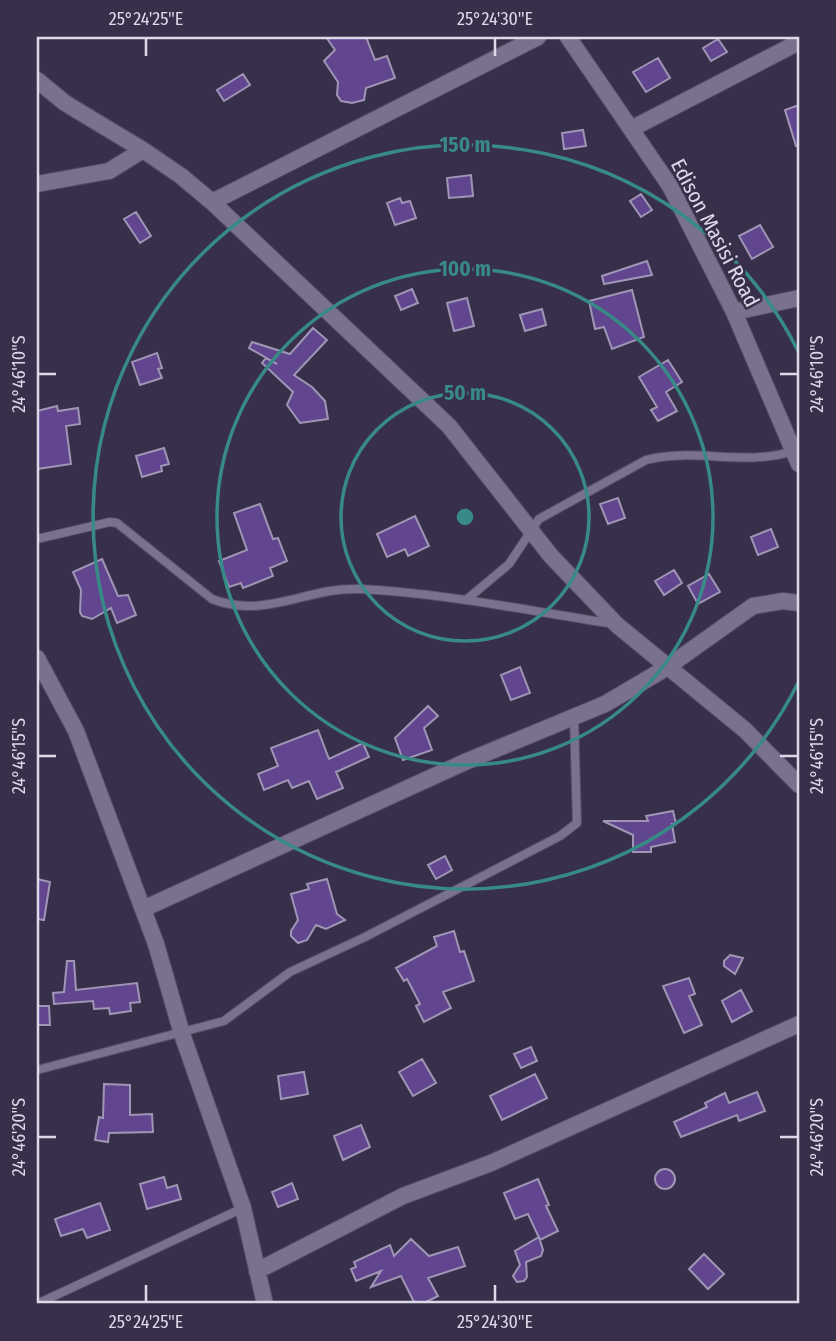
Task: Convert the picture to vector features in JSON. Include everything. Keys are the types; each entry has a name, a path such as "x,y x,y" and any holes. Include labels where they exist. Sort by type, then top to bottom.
{"street":[{"path":"212,202 538,37"},
{"name":"Edison Masisi Road","path":"568,37 670,186 734,312 797,455"},
{"path":"631,129 799,42"},
{"path":"37,80 65,103 181,176 212,202 449,426 551,556 617,625 666,668 745,730 799,785"},
{"path":"37,184 109,171 143,150"},
{"path":"734,312 799,298"},
{"path":"143,909 464,762 605,704 666,668 753,606 782,601 799,603"},
{"path":"38,661 76,731 129,878 143,909 182,1034 243,1208 265,1304"},
{"path":"257,1270 403,1196 491,1163 799,1024"}],"lane":[{"path":"466,600 509,564 539,519 646,460 664,455 797,455"},
{"path":"37,539 110,522 117,523 212,599 229,605 266,605 346,589 466,600 617,625"},
{"path":"37,1070 224,1021 290,972 365,937 560,836 577,823 574,717"},
{"path":"37,1304 243,1208"}],"building":[{"path":"326,37 366,37 375,60 387,56 395,78 366,88 364,100 352,103 341,101 337,95 338,82 324,61 335,50"},
{"path":"718,39 727,52 711,61 703,48"},
{"path":"658,58 670,78 646,92 633,72"},
{"path":"243,74 250,85 224,101 217,90"},
{"path":"799,105 799,146 796,146 785,110"},
{"path":"583,130 586,146 564,149 562,133"},
{"path":"471,175 473,196 449,198 447,178"},
{"path":"641,194 652,210 641,217 630,201"},
{"path":"400,198 402,203 410,201 416,218 395,225 387,203"},
{"path":"136,212 151,236 140,243 124,219"},
{"path":"760,225 773,247 752,259 739,236"},
{"path":"647,261 652,275 604,284 602,276"},
{"path":"412,289 418,303 401,310 395,296"},
{"path":"632,290 644,337 612,349 604,327 595,329 589,301"},
{"path":"467,298 474,326 454,331 447,303"},
{"path":"542,309 546,325 525,331 520,315"},
{"path":"313,328 327,340 294,375 312,387 325,401 328,419 300,423 287,405 293,392 262,363 266,358 277,364 249,348 252,342 290,354"},
{"path":"157,353 162,368 158,369 162,378 140,385 132,362"},
{"path":"668,360 682,382 666,392 677,411 658,421 651,410 657,407 639,377"},
{"path":"57,406 58,411 78,408 80,424 66,426 71,464 37,469 37,411"},
{"path":"164,448 169,464 161,466 162,471 142,477 136,456"},
{"path":"618,498 625,518 608,524 600,504"},
{"path":"260,504 273,539 278,538 287,561 270,568 273,576 243,588 241,583 229,587 219,561 247,550 234,513"},
{"path":"415,516 429,546 408,556 405,549 387,557 377,534"},
{"path":"771,529 778,547 758,555 751,537"},
{"path":"102,559 118,596 128,595 136,615 117,623 111,608 92,619 82,616 80,612 81,590 73,572"},
{"path":"674,570 682,583 664,595 655,581"},
{"path":"709,574 720,592 698,604 688,586"},
{"path":"520,667 530,693 511,700 501,675"},
{"path":"428,706 438,716 424,728 432,750 403,760 395,738"},
{"path":"318,730 329,759 363,743 369,757 336,772 343,788 317,799 309,781 292,788 288,780 264,790 258,774 278,766 271,748"},
{"path":"673,811 676,824 672,824 675,842 651,847 651,852 633,852 633,835 603,821 648,821 646,816"},
{"path":"445,856 452,870 436,879 428,865"},
{"path":"37,879 50,882 44,920 37,919"},
{"path":"327,879 337,914 345,920 326,929 316,925 307,940 298,943 291,936 298,920 291,894 309,889 307,884"},
{"path":"454,931 460,952 464,951 474,981 443,992 451,1008 424,1022 416,1006 420,1004 407,979 404,981 396,968 437,946 434,937"},
{"path":"730,955 743,958 735,974 724,966 724,961"},
{"path":"67,961 74,961 76,990 137,983 140,1002 130,1003 131,1011 110,1014 109,1008 94,1009 93,1001 54,1004 53,993 64,992"},
{"path":"689,978 695,994 689,996 702,1025 684,1033 663,986"},
{"path":"741,990 752,1011 732,1022 722,1001"},
{"path":"37,1006 49,1006 50,1025 37,1025"},
{"path":"531,1047 537,1061 521,1068 514,1054"},
{"path":"422,1059 436,1083 413,1096 399,1072"},
{"path":"304,1072 308,1094 281,1099 278,1076"},
{"path":"535,1074 547,1098 502,1120 490,1096"},
{"path":"104,1084 130,1085 130,1115 152,1114 153,1132 109,1133 108,1142 95,1140 99,1117 103,1118"},
{"path":"757,1092 765,1111 739,1121 737,1115 681,1137 674,1122 707,1107 705,1103 725,1093 729,1103"},
{"path":"361,1125 370,1147 343,1160 334,1136"},
{"path":"661,1169 669,1169 675,1179 669,1189 661,1189 655,1183 655,1175"},
{"path":"164,1177 167,1188 177,1185 181,1199 147,1209 140,1184"},
{"path":"538,1179 549,1205 546,1206 558,1231 540,1240 528,1214 515,1219 504,1193"},
{"path":"292,1183 298,1199 278,1207 272,1192"},
{"path":"100,1203 110,1230 87,1238 83,1229 61,1236 55,1219"},
{"path":"539,1237 543,1250 541,1256 526,1262 527,1277 524,1281 517,1282 513,1276 520,1265 515,1251"},
{"path":"411,1239 429,1256 458,1247 465,1266 428,1278 438,1296 422,1304 415,1304 401,1276 371,1287 381,1271 356,1281 351,1269 356,1267 354,1262 390,1245 394,1256"},
{"path":"704,1254 724,1274 708,1289 689,1269"}]}
